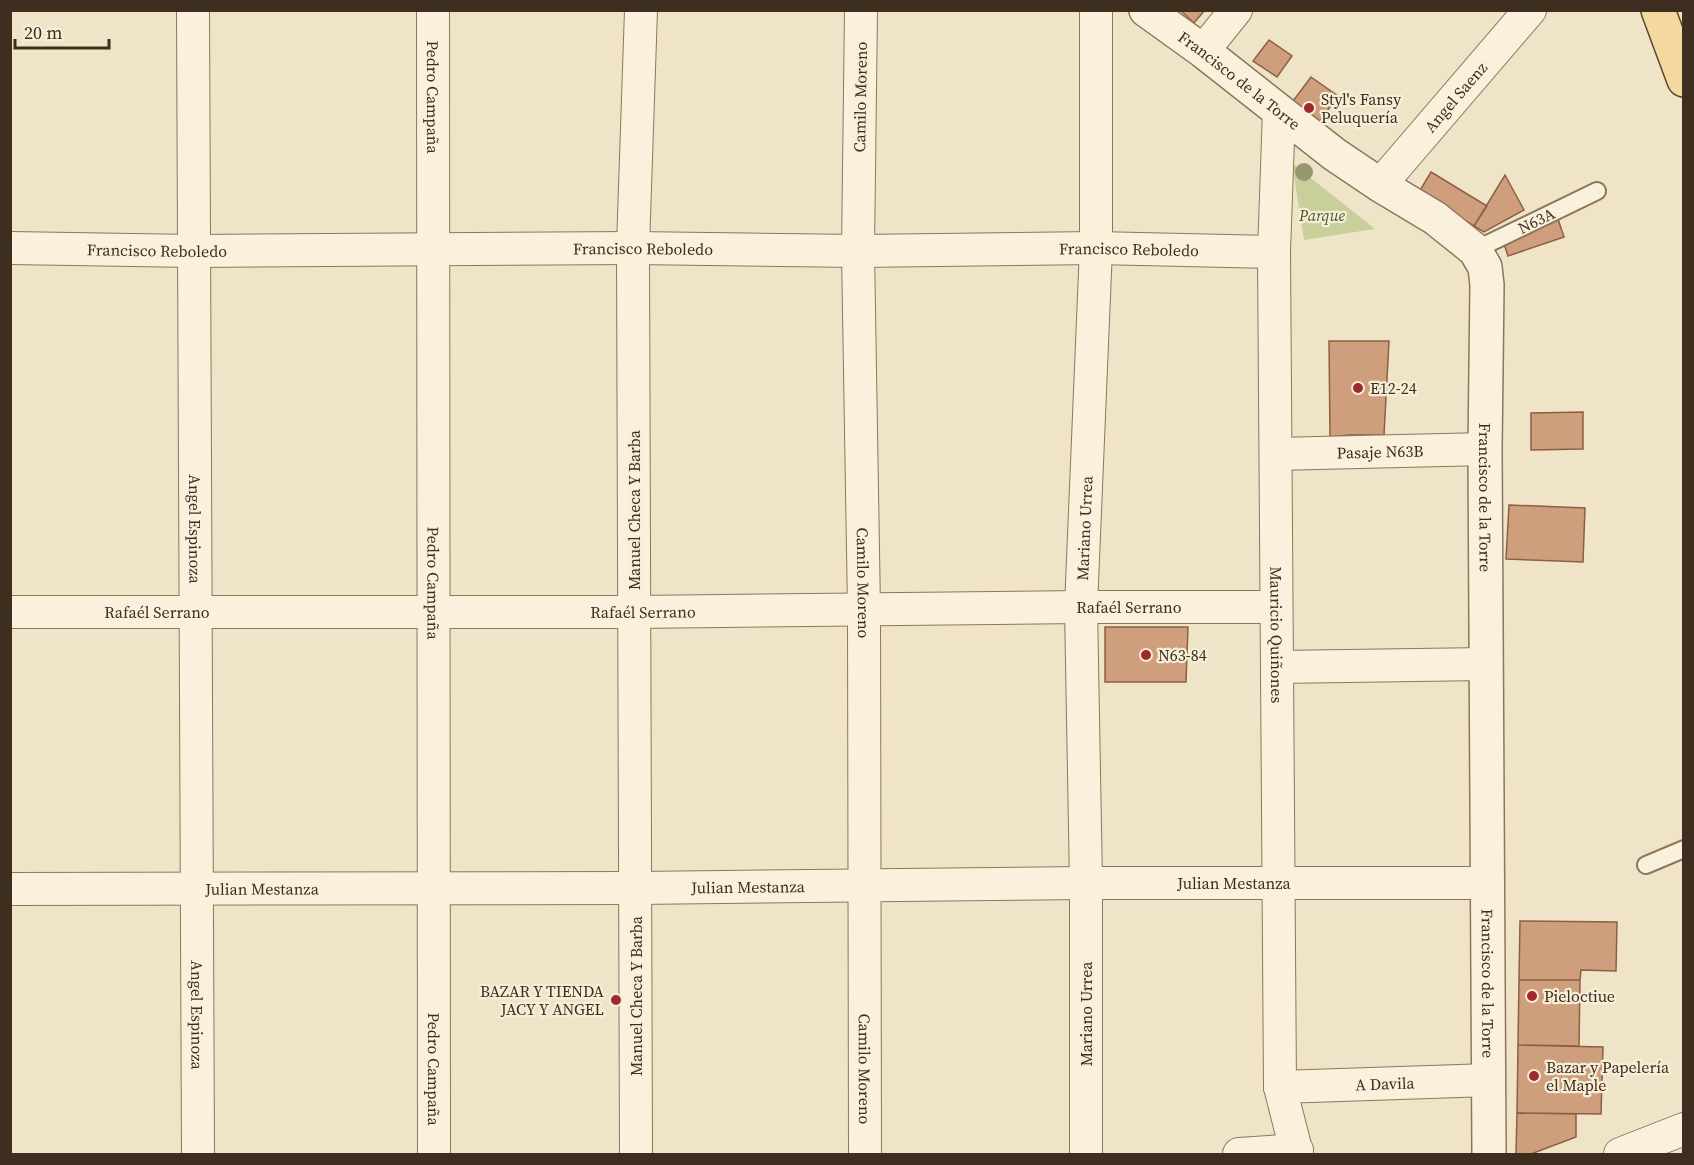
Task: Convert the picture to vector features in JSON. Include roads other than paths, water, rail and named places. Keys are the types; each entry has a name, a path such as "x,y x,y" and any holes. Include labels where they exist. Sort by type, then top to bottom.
{"main road":[{"path":"1658,10 1683,80"}],"street":[{"name":"Angel Espinoza","path":"194,10 198,1155"},
{"name":"Pedro Campaña","path":"433,10 434,1155"},
{"name":"Manuel Checa Y Barba","path":"636,1155 633,612 634,248 641,10"},
{"name":"Camilo Moreno","path":"861,10 858,251 864,609 865,1155"},
{"name":"Mariano Urrea","path":"1086,1155 1086,883 1081,607 1096,248 1096,10"},
{"name":"Francisco de la Torre","path":"1146,10 1203,51 1334,154 1380,185 1436,218 1474,250 1485,267 1487,285 1485,449 1490,1155"},
{"path":"1203,51 1236,10"},
{"name":"Angel Saenz","path":"1380,185 1530,10"},
{"name":"Mauricio Quiñones","path":"1279,111 1275,252 1280,1087 1297,1152"},
{"name":"Francisco Reboledo","path":"10,248 194,251 634,248 858,251 1096,248 1275,252"},
{"name":"Pasaje N63B","path":"1276,454 1485,449"},
{"name":"Rafaél Serrano","path":"10,612 633,612 1276,607"},
{"path":"1277,667 1486,664"},
{"name":"Julian Mestanza","path":"10,889 636,888 1086,883 1487,884"},
{"name":"A Davila","path":"1280,1087 1489,1080"},
{"path":"1620,1155 1683,1129"},
{"path":"1239,1155 1297,1152"}],"lane":[{"name":"N63A","path":"1474,250 1597,191"},
{"path":"1646,865 1683,849"}],"place":[{"name":"Styl's Fansy Peluquería","path":"1309,108"},
{"name":"E12-24","path":"1358,388"},
{"name":"N63-84","path":"1146,655"},
{"name":"Pieloctiue","path":"1532,996"},
{"name":"BAZAR Y TIENDA JACY Y ANGEL","path":"616,1000"},
{"name":"Bazar y Papelería el Maple","path":"1534,1076"}],"park label":[{"name":"Parque","path":"1322,215"}]}
